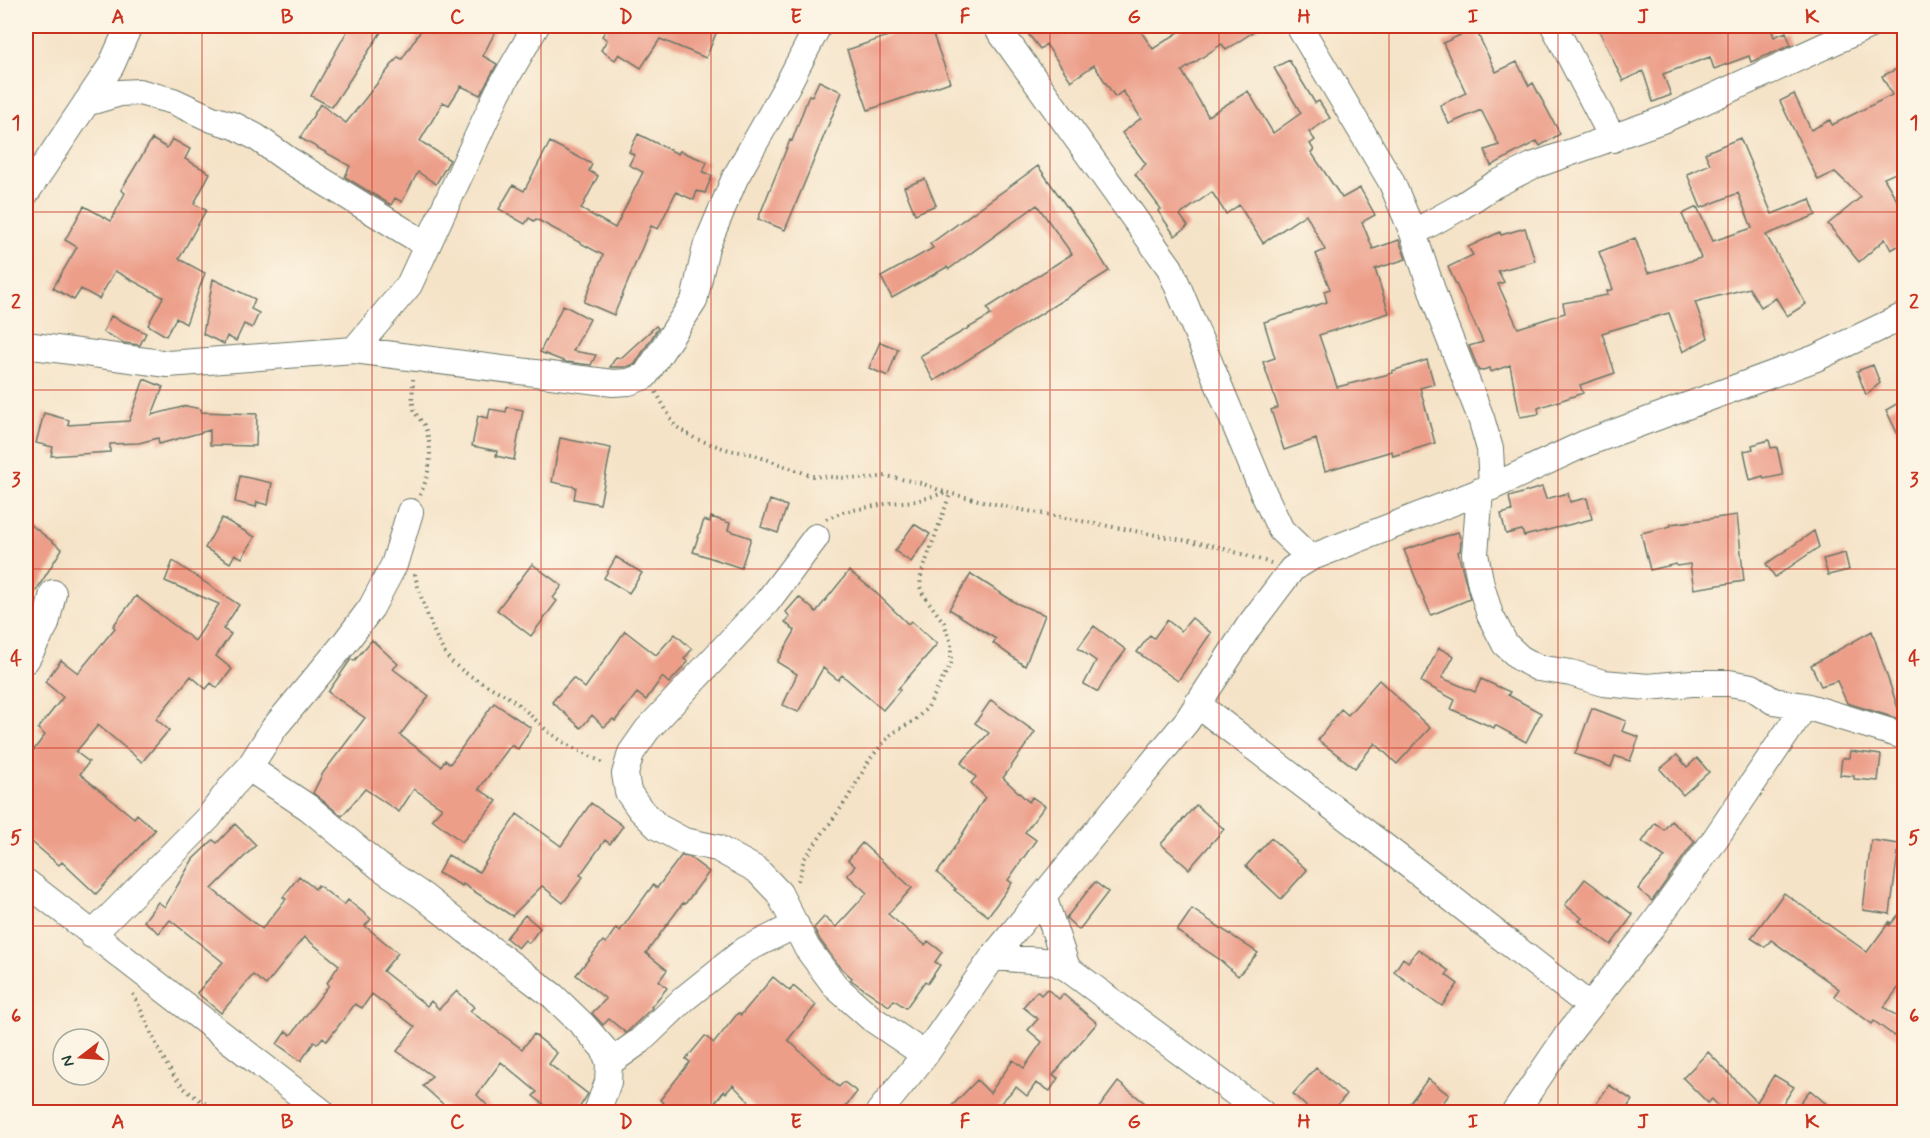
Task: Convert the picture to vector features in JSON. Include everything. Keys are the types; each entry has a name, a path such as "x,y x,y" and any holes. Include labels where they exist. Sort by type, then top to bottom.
{"street":[{"path":"26,194 111,66 129,26"},
{"path":"354,350 409,285 498,92 536,26"},
{"path":"26,345 168,364 354,350 613,383 629,382 645,376 694,301 706,248 735,178 818,26"},
{"path":"996,26 1170,268 1277,521 1301,563"},
{"path":"1299,26 1390,181 1413,233 1440,314 1481,418 1490,449 1475,554 1490,615 1505,644 1520,658 1538,668 1571,673 1603,683 1648,687 1692,683 1729,683 1752,687 1773,701 1805,706 1905,736"},
{"path":"1554,26 1613,139"},
{"path":"1413,233 1462,206 1494,184 1532,166 1665,119 1868,26"},
{"path":"86,103 120,93 139,92 173,101 212,119 235,126 427,245"},
{"path":"879,1113 925,1055 993,957 1179,729 1249,626 1301,563 1486,489 1584,444 1816,358 1905,316"},
{"path":"92,935 209,817 249,768 274,728 344,644 371,608 394,564 410,512"},
{"path":"816,537 766,602 647,730 632,753 625,774 628,792 640,809 658,827 684,841 717,848 758,870 779,893 807,948 836,987 871,1018 925,1055"},
{"path":"26,660 46,624 53,592"},
{"path":"1197,704 1590,1006"},
{"path":"1515,1113 1568,1034 1711,845 1805,706"},
{"path":"249,768 309,808 380,867 423,896 553,996 604,1049 609,1063 608,1082 597,1113"},
{"path":"26,882 322,1113"},
{"path":"1043,896 1067,968"},
{"path":"609,1063 640,1041 685,998 745,950 793,918"},
{"path":"993,957 1056,962 1067,968 1261,1113"}],"path":[{"path":"410,512 428,476 430,463 430,444 424,425 415,413 413,402 415,358"},
{"path":"645,376 675,426 696,440 752,454 812,476 865,479 886,476 921,483 950,494 1012,508 1301,563"},
{"path":"816,537 818,526 822,521 843,512 916,501 944,492"},
{"path":"793,918 804,859 846,801 882,744 891,734 915,720 928,707 951,663 951,644 944,623 920,587 921,574 950,494"},
{"path":"413,563 417,584 446,655 468,675 496,689 527,710 545,729 625,774"},
{"path":"129,987 146,1018 166,1064 185,1089 219,1113"}],"building":[{"path":"350,26 385,26 332,107 311,96"},
{"path":"424,26 498,26 483,56 497,64 480,95 461,86 449,105 443,102 420,141 450,160 436,184 418,172 402,202 395,198 391,205 345,177 350,166 300,138 320,104 346,123 398,57 402,59"},
{"path":"609,26 719,26 706,58 660,39 641,68 619,54 615,60 601,50 607,40 602,36"},
{"path":"917,26 930,26 950,82 868,110 847,50"},
{"path":"1022,26 1137,26 1153,49 1188,26 1262,26 1226,50 1222,44 1182,71 1208,116 1248,91 1273,133 1301,113 1274,68 1289,60 1315,103 1319,101 1330,118 1309,132 1315,140 1310,144 1314,150 1311,152 1342,198 1360,188 1375,215 1362,222 1373,249 1399,240 1406,259 1375,269 1389,313 1319,335 1337,387 1393,373 1392,371 1427,360 1434,384 1420,388 1435,443 1393,456 1392,451 1325,471 1316,439 1284,450 1271,410 1278,407 1263,362 1275,358 1264,322 1327,302 1324,291 1330,289 1316,254 1325,250 1306,214 1263,243 1239,205 1226,214 1212,192 1180,215 1188,226 1175,236 1158,211 1161,209 1135,174 1146,164 1122,133 1141,118 1123,91 1115,97 1094,65 1071,81 1046,44 1040,49"},
{"path":"1597,26 1770,26 1774,37 1786,32 1791,45 1751,62 1749,56 1714,69 1710,57 1663,74 1671,95 1653,102 1643,71 1623,81"},
{"path":"1475,28 1496,72 1517,62 1529,86 1533,83 1560,134 1540,146 1537,141 1491,166 1485,150 1499,145 1481,110 1449,124 1440,105 1466,93 1443,43"},
{"path":"1905,65 1905,169 1884,178 1905,214 1905,242 1891,250 1885,239 1859,262 1828,224 1861,197 1835,172 1818,180 1780,101 1794,94 1811,130 1830,120 1832,125 1892,95 1882,76"},
{"path":"819,81 842,92 785,230 758,219 809,95 812,96"},
{"path":"638,134 678,154 680,151 707,162 703,172 712,176 705,193 697,191 694,200 676,192 658,229 651,226 614,315 584,302 603,255 536,219 534,221 529,218 525,224 499,209 513,185 524,191 550,142 592,164 589,171 598,176 581,209 615,228 643,172 629,165 634,155 629,152"},
{"path":"1740,138 1772,214 1810,199 1816,215 1766,235 1806,304 1787,316 1776,298 1761,307 1749,288 1695,302 1708,338 1683,352 1669,313 1602,333 1615,373 1580,385 1583,393 1538,408 1539,414 1520,417 1510,365 1491,372 1490,368 1479,371 1469,346 1483,342 1448,267 1473,255 1468,247 1500,232 1501,235 1525,228 1535,261 1498,271 1504,282 1498,284 1518,328 1565,313 1563,303 1608,295 1607,291 1613,289 1599,252 1635,238 1648,273 1701,258 1682,214 1697,207 1713,241 1752,228 1738,193 1701,208 1687,174 1710,164 1705,153"},
{"path":"152,139 167,148 172,139 190,149 185,159 210,173 194,204 206,210 179,259 205,273 186,324 176,318 166,336 148,325 163,297 115,271 99,299 81,289 74,300 53,288 77,247 65,240 84,206 111,221 125,193 121,190"},
{"path":"1038,166 1109,271 934,381 920,356 991,315 987,308 1072,254 1037,205 949,269 947,267 892,298 881,277 933,248 930,244"},
{"path":"925,179 936,205 915,214 904,187"},
{"path":"213,279 255,299 251,309 259,313 252,328 244,324 236,341 227,336 224,344 203,334"},
{"path":"563,305 590,319 573,351 596,355 591,365 566,362 540,352"},
{"path":"111,316 146,333 140,345 124,343 103,332"},
{"path":"656,326 658,328 635,364 626,367 610,367 616,357 621,358"},
{"path":"880,342 898,349 888,376 869,368"},
{"path":"1873,365 1880,383 1866,395 1857,371"},
{"path":"144,379 163,387 152,415 186,406 201,409 201,412 257,414 256,446 210,445 210,430 159,444 158,438 139,443 110,444 110,452 51,456 53,447 36,443 44,413 69,420 68,425 129,421"},
{"path":"1905,399 1905,449 1886,410"},
{"path":"507,407 523,410 514,460 496,456 497,451 472,446 478,416 488,418 490,409 506,412"},
{"path":"560,438 611,448 600,504 574,499 576,487 552,482"},
{"path":"1769,440 1771,448 1777,447 1783,475 1764,479 1763,476 1750,480 1744,451 1753,449 1752,445"},
{"path":"240,476 272,483 268,505 257,502 256,507 235,502"},
{"path":"1542,487 1546,499 1568,493 1570,502 1587,498 1592,519 1524,536 1522,530 1506,534 1501,514 1512,511 1509,497"},
{"path":"770,500 787,506 778,533 761,527"},
{"path":"1737,515 1744,581 1694,589 1690,564 1677,566 1676,564 1650,570 1641,533 1671,526 1671,524"},
{"path":"711,517 730,523 728,530 751,538 741,568 693,552 704,520 710,522"},
{"path":"222,518 255,537 242,558 235,554 230,563 205,548"},
{"path":"26,521 62,549 26,607"},
{"path":"914,524 930,534 911,562 895,551"},
{"path":"1814,531 1819,547 1775,577 1766,564"},
{"path":"1458,532 1461,541 1458,552 1470,599 1431,615 1404,550"},
{"path":"1845,553 1849,570 1828,575 1823,559"},
{"path":"616,557 642,573 629,593 604,578"},
{"path":"173,561 239,605 223,629 231,634 216,656 232,669 217,688 211,683 206,689 191,676 156,719 169,730 142,762 98,725 76,752 89,762 80,774 134,818 137,814 155,830 96,894 62,862 59,865 26,837 26,760 45,735 38,729 63,697 45,682 61,660 78,673 115,628 113,626 136,596 195,641 219,604 165,581"},
{"path":"532,564 562,586 553,598 557,601 531,636 497,610"},
{"path":"849,571 872,589 908,624 911,621 937,644 883,710 842,675 838,680 823,668 798,712 783,705 797,674 777,662 795,631 785,622 790,617 786,612 799,597 816,612"},
{"path":"971,574 1016,603 1045,615 1025,666 993,643 996,639 949,609"},
{"path":"1192,618 1211,633 1178,681 1137,652 1150,635 1154,638 1167,620 1181,631"},
{"path":"1094,626 1126,650 1098,692 1084,684 1096,661 1078,648"},
{"path":"625,631 656,655 675,634 692,649 684,659 688,662 669,683 662,677 646,700 637,693 615,721 613,719 604,727 592,715 581,728 552,702 573,678 585,688"},
{"path":"1872,631 1902,720 1847,703 1837,681 1821,686 1811,665"},
{"path":"372,640 398,664 393,669 429,696 400,735 441,766 445,760 450,764 494,703 531,728 518,749 511,745 479,789 497,801 462,842 432,819 442,808 414,789 399,812 365,789 342,816 313,793 323,773 365,718 328,692 351,659 354,661"},
{"path":"1439,648 1454,656 1442,678 1475,692 1481,679 1510,692 1508,695 1541,713 1526,742 1495,725 1494,728 1451,709 1455,700 1421,682"},
{"path":"1379,680 1430,728 1397,764 1375,743 1355,768 1318,740 1341,709 1348,715"},
{"path":"991,700 1035,732 1003,778 1029,802 1032,797 1045,806 1025,832 1036,840 1008,880 1012,883 988,916 954,890 956,889 937,873 985,797 971,783 976,777 961,763 989,733 975,723"},
{"path":"1592,708 1626,721 1622,731 1639,737 1630,761 1615,756 1611,767 1575,754"},
{"path":"1850,751 1881,755 1878,781 1840,775 1842,758 1849,758"},
{"path":"1677,755 1687,767 1697,758 1709,772 1683,795 1660,769"},
{"path":"591,803 623,826 610,844 605,840 580,875 583,877 563,903 542,886 512,916 463,884 462,886 438,873 448,855 479,872 517,814 561,846"},
{"path":"1196,805 1224,829 1189,869 1161,844"},
{"path":"1671,821 1695,841 1652,901 1638,889 1665,857 1642,842 1655,823 1664,830"},
{"path":"235,824 256,845 212,889 262,929 286,899 283,897 299,876 315,889 318,885 344,905 348,900 371,919 365,926 398,953 383,971 427,1006 431,1001 439,1009 457,991 474,1007 470,1011 522,1049 534,1034 557,1053 549,1064 588,1094 576,1113 555,1113 533,1096 537,1092 501,1062 477,1095 495,1113 453,1113 423,1086 432,1076 397,1051 415,1027 372,994 362,1008 355,1004 327,1041 323,1037 317,1044 314,1042 301,1061 277,1044 286,1031 291,1035 329,985 327,983 339,965 304,937 266,985 253,975 221,1013 197,993 223,962 170,920 159,933 144,921 158,902 165,907 193,859 213,840 217,843"},
{"path":"1271,838 1307,870 1281,899 1246,866"},
{"path":"1871,840 1899,844 1890,914 1863,910"},
{"path":"862,843 912,888 888,914 925,945 928,941 942,952 935,962 940,965 928,983 925,981 906,1008 894,1000 889,1006 851,980 852,978 839,966 820,940 814,928 824,917 836,927 867,893 847,875 855,866 848,860"},
{"path":"681,856 689,857 709,872 646,953 667,970 659,981 667,988 652,1008 626,1033 609,1019 603,1025 592,1013 606,999 576,975 603,941 606,943 616,928 620,931 653,885 657,888"},
{"path":"1585,879 1633,915 1611,945 1579,921 1582,918 1565,905"},
{"path":"1095,882 1108,892 1079,930 1066,918"},
{"path":"1784,893 1867,952 1890,921 1889,926 1905,907 1905,979 1884,1007 1905,1022 1905,1044 1874,1021 1872,1024 1834,996 1839,989 1771,940 1765,947 1751,938"},
{"path":"1192,909 1258,953 1238,976 1219,959 1177,931"},
{"path":"525,915 540,928 529,943 525,940 518,948 506,938"},
{"path":"1418,949 1449,971 1446,975 1458,984 1442,1006 1394,972 1403,958 1408,962"},
{"path":"773,977 790,991 793,986 816,1005 788,1040 839,1087 844,1082 857,1092 840,1113 760,1113 733,1085 726,1093 724,1091 707,1113 676,1113 660,1100 690,1062 686,1059 705,1036 714,1043 738,1013 741,1015"},
{"path":"1047,989 1059,999 1063,994 1097,1023 1053,1075 1058,1078 1050,1091 1036,1083 1027,1096 1016,1087 991,1113 945,1113 977,1080 990,1093 1013,1060 1024,1068 1042,1042 1028,1030 1038,1019 1023,1007 1037,991 1041,995"},
{"path":"1708,1052 1757,1102 1774,1075 1794,1087 1777,1113 1725,1113 1712,1099 1708,1103 1683,1078"},
{"path":"1316,1068 1346,1095 1331,1113 1313,1113 1293,1094"},
{"path":"1428,1079 1449,1095 1435,1113 1402,1113"},
{"path":"1118,1082 1145,1103 1138,1113 1095,1113"},
{"path":"1609,1085 1632,1100 1624,1113 1590,1113"},
{"path":"1810,1090 1837,1113 1809,1113 1799,1104"}]}
